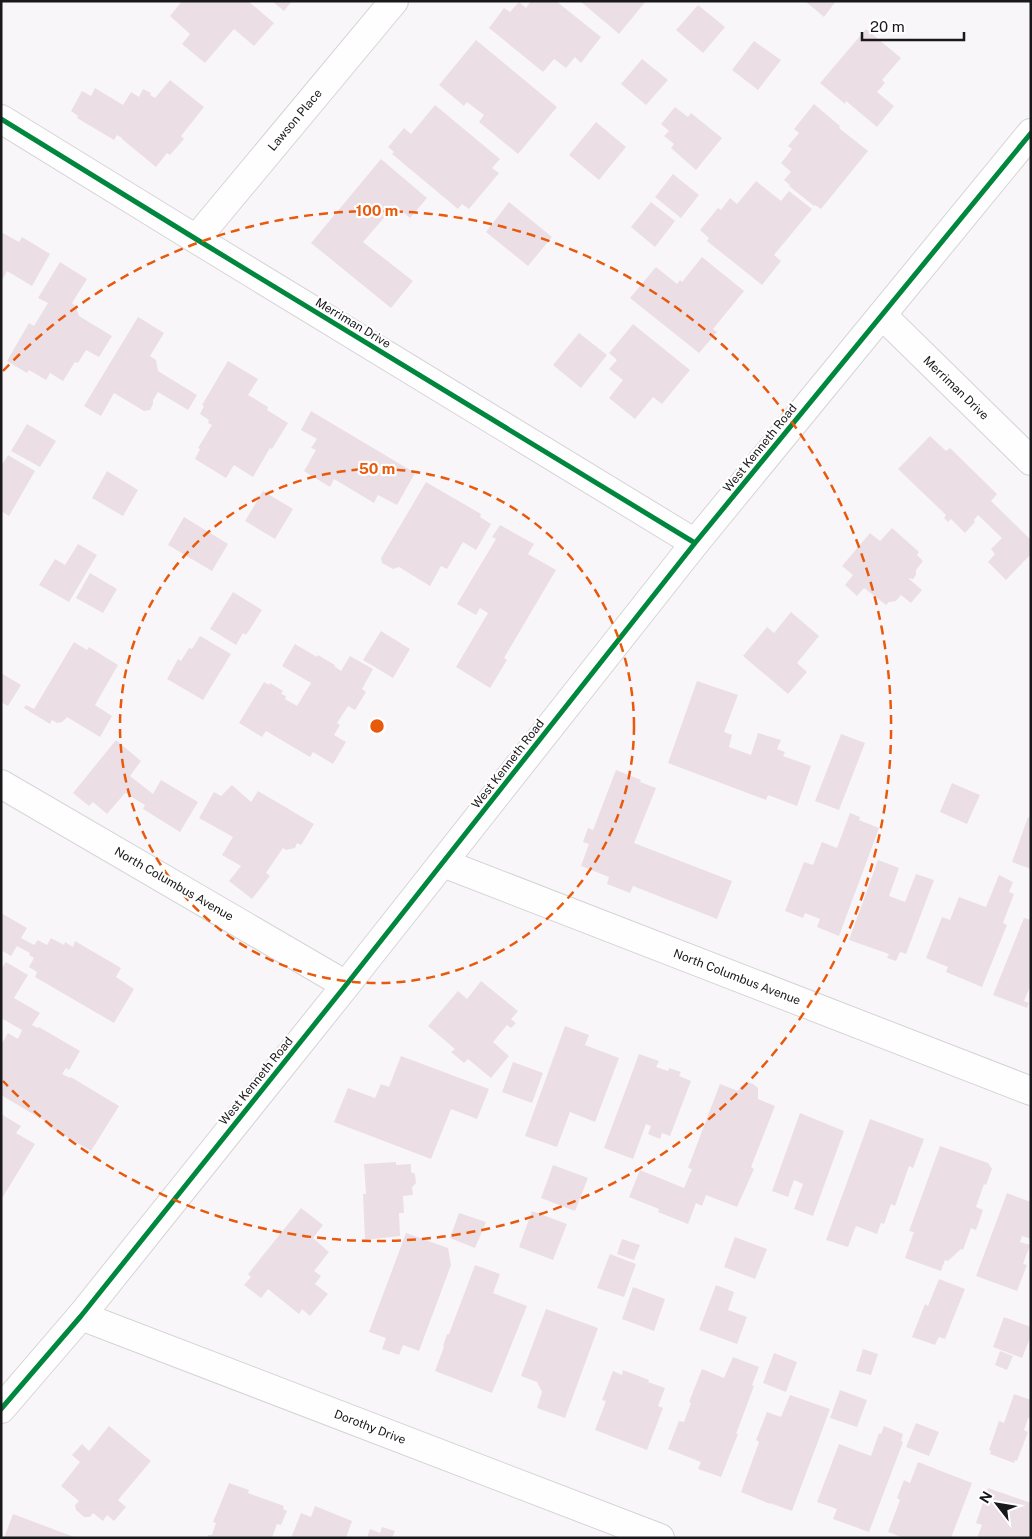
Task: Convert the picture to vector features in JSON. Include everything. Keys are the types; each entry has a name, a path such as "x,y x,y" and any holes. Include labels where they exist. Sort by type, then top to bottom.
{"street":[{"name":"Lawson Place","path":"196,239 394,1"},
{"name":"Merriman Drive","path":"1,119 695,543"},
{"name":"West Kenneth Road","path":"1,1409 81,1316 443,863 695,543 1031,132"},
{"name":"Merriman Drive","path":"882,315 1031,461"},
{"name":"North Columbus Avenue","path":"1,784 346,985"},
{"name":"North Columbus Avenue","path":"443,863 1031,1091"},
{"name":"Dorothy Drive","path":"81,1316 660,1538"}],"building":[{"path":"182,1 248,1 274,23 254,46 234,29 205,63 182,44 190,34 170,16"},
{"path":"272,1 292,1 284,11"},
{"path":"531,1 556,1 601,37 581,63 575,57 566,68 554,59 543,72 489,28 504,8 510,12 519,2 526,8"},
{"path":"580,1 646,1 619,34"},
{"path":"805,1 836,1 824,17"},
{"path":"698,5 725,27 703,53 676,30"},
{"path":"866,29 901,58 882,80 885,83 877,92 894,106 877,127 846,101 845,104 820,83"},
{"path":"476,40 557,107 518,154 479,122 484,115 467,102 464,106 439,85"},
{"path":"754,41 781,60 758,90 732,70"},
{"path":"642,59 668,80 646,105 621,84"},
{"path":"170,80 204,107 181,136 184,139 170,155 167,153 156,167 122,138 117,135 114,140 77,118 78,116 71,111 82,91 91,96 95,88 123,105 131,92 139,97 143,89 151,93 150,95 155,98"},
{"path":"814,104 840,126 839,128 868,151 821,209 814,206 789,186 784,180 791,172 781,163 792,149 788,146 799,133 794,129"},
{"path":"435,105 500,159 492,168 499,173 469,209 462,204 458,209 392,154 394,152 388,147 404,128 411,134"},
{"path":"675,107 688,117 691,113 722,138 696,170 671,148 674,144 664,136 669,131 661,124"},
{"path":"596,122 626,147 599,180 569,155"},
{"path":"381,159 427,198 410,218 395,205 363,242 413,281 391,308 311,243"},
{"path":"673,174 699,195 681,218 655,197"},
{"path":"756,181 781,201 789,191 812,209 774,255 781,261 762,285 707,241 709,238 700,230 718,208 721,210 730,198 737,204"},
{"path":"509,202 552,237 528,266 486,232"},
{"path":"651,202 675,221 655,247 631,227"},
{"path":"1,232 19,242 22,237 50,254 32,286 7,271 1,282"},
{"path":"702,257 744,291 713,329 717,332 699,353 630,298 656,267 677,284 680,280 682,282"},
{"path":"60,262 87,279 72,303 76,307 79,316 112,336 99,357 86,350 78,363 75,362 63,381 50,373 46,380 29,370 27,373 7,361 29,323 34,326 48,303 38,298"},
{"path":"138,317 164,333 150,356 156,360 158,371 197,395 188,410 158,392 150,410 144,411 114,393 101,416 84,406"},
{"path":"633,324 690,370 662,404 653,397 635,419 609,398 623,380 609,369 617,360 609,353"},
{"path":"579,333 607,355 581,388 553,365"},
{"path":"228,361 258,379 248,395 268,407 267,410 288,423 272,449 270,448 253,477 234,465 226,478 195,459 200,449 198,448 212,425 208,423 209,420 200,414 204,406 202,405"},
{"path":"311,411 415,473 397,505 378,495 374,503 334,479 330,487 304,471 316,450 311,448 317,439 301,430"},
{"path":"27,424 56,441 40,467 11,451"},
{"path":"930,436 946,451 950,448 997,494 991,501 1031,540 1031,554 1006,580 988,562 995,554 991,549 1002,538 978,515 974,520 975,522 965,533 951,519 948,522 944,518 946,515 898,469"},
{"path":"8,455 35,471 9,516 1,511 1,466"},
{"path":"107,471 138,490 123,516 92,498"},
{"path":"426,482 481,514 480,517 491,524 476,550 463,542 447,569 441,566 430,586 399,567 393,569 382,563 381,558"},
{"path":"263,491 293,509 275,539 245,521"},
{"path":"184,517 228,544 212,571 168,545"},
{"path":"500,525 534,544 528,554 556,570 504,658 507,660 490,688 456,667 488,613 480,608 476,615 457,604 496,539 492,537"},
{"path":"892,528 919,552 917,555 923,561 916,570 916,575 913,579 908,578 922,590 911,603 901,595 896,601 889,602 886,605 864,588 857,596 845,585 853,575 842,566 870,533 880,541"},
{"path":"78,544 97,555 69,602 39,585 55,559 65,565"},
{"path":"90,573 117,589 103,613 76,598"},
{"path":"233,592 262,610 246,635 243,633 236,645 210,629"},
{"path":"791,612 819,636 797,663 807,672 788,694 743,656 767,627 774,633"},
{"path":"381,631 410,649 393,678 363,660"},
{"path":"200,636 231,654 203,700 167,679 178,659 181,661"},
{"path":"74,642 87,650 89,647 118,665 95,705 112,716 100,737 67,717 62,722 57,723 52,720 50,724 24,708 26,705 34,709"},
{"path":"295,644 317,657 318,655 341,671 350,656 373,669 362,689 366,692 355,710 348,706 337,723 340,725 334,735 346,742 333,764 313,752 310,757 266,731 262,737 239,723 264,682 269,685 270,683 283,691 281,694 286,696 285,699 297,706 311,683 282,666"},
{"path":"1,673 21,685 8,706 1,702"},
{"path":"697,681 738,695 724,732 732,735 729,747 751,755 758,733 781,740 777,749 785,752 783,756 811,766 797,806 768,795 766,800 668,763"},
{"path":"841,734 865,743 839,810 815,801"},
{"path":"116,740 141,761 130,776 153,794 161,780 198,802 180,832 143,809 145,805 125,793 107,814 93,802 89,806 73,793"},
{"path":"616,770 656,788 634,843 732,881 717,919 633,886 630,893 607,884 609,877 581,866 589,844 583,842 588,828 593,830"},
{"path":"952,783 980,795 967,824 940,812"},
{"path":"232,785 251,802 258,791 314,824 301,845 297,843 295,848 286,850 283,848 266,873 270,876 252,899 229,881 241,866 222,855 233,837 199,818 214,792 221,796"},
{"path":"850,813 860,817 859,820 879,828 839,936 817,927 820,919 805,913 803,918 785,911 804,862 813,865 822,842 837,848"},
{"path":"1028,817 1031,818 1031,869 1012,862"},
{"path":"878,860 899,868 889,896 905,902 916,874 934,880 906,954 900,952 896,961 887,958 889,954 849,940"},
{"path":"999,875 1013,882 1009,892 1014,894 1003,923 1007,925 982,987 946,972 948,967 926,958 942,917 950,920 959,897 986,907"},
{"path":"1,913 27,928 21,938 34,945 38,940 47,945 51,938 64,945 65,942 73,947 75,941 121,968 116,977 134,989 114,1023 35,977 37,972 29,967 34,958 29,955 30,953 17,946 11,956 1,950"},
{"path":"1024,918 1031,920 1031,990 1029,989 1024,1001 1029,1003 1027,1008 993,995"},
{"path":"6,962 28,975 14,998 40,1013 32,1025 39,1027 80,1051 69,1070 66,1068 62,1074 71,1077 119,1106 91,1151 1,1095 1,1045 8,1033 18,1039 22,1030 1,1018 1,969"},
{"path":"481,981 518,1011 511,1019 516,1023 511,1028 507,1025 493,1042 509,1056 491,1078 468,1059 464,1063 451,1052 455,1049 428,1026 458,991 467,999"},
{"path":"565,1026 589,1035 585,1045 619,1058 595,1122 570,1112 557,1147 525,1136"},
{"path":"639,1054 659,1061 656,1067 668,1071 669,1068 681,1072 679,1076 691,1081 670,1136 662,1133 660,1139 648,1134 651,1126 646,1124 633,1159 604,1148"},
{"path":"401,1056 489,1089 477,1119 451,1109 431,1159 334,1122 348,1088 375,1098 381,1084 389,1087"},
{"path":"513,1062 543,1073 532,1103 502,1092"},
{"path":"746,1082 758,1088 758,1099 775,1106 751,1167 754,1169 737,1207 706,1195 702,1206 696,1203 688,1224 658,1212 659,1209 629,1197 640,1170 684,1188 692,1169 688,1168 720,1084 738,1091"},
{"path":"800,1113 844,1131 813,1216 794,1209 803,1184 794,1180 788,1197 772,1191"},
{"path":"1,1114 21,1126 16,1133 35,1144 1,1200"},
{"path":"870,1119 924,1139 913,1168 909,1166 895,1206 891,1204 884,1224 881,1223 877,1234 856,1226 848,1247 826,1240"},
{"path":"940,1146 988,1163 992,1169 986,1185 984,1184 976,1207 983,1210 976,1230 971,1228 963,1250 961,1249 948,1261 945,1260 941,1271 905,1258 914,1232 909,1231"},
{"path":"396,1162 396,1165 411,1164 411,1172 415,1174 416,1183 412,1187 413,1195 403,1196 404,1213 399,1213 400,1236 365,1240 363,1194 366,1194 364,1164"},
{"path":"553,1165 588,1178 575,1211 541,1198"},
{"path":"1007,1193 1031,1202 1031,1239 1022,1236 1020,1242 1030,1245 1023,1264 1027,1265 1017,1291 976,1276"},
{"path":"301,1208 323,1225 313,1238 329,1252 314,1271 321,1276 315,1284 328,1294 310,1316 302,1309 299,1314 268,1289 261,1298 244,1285 251,1277 248,1274"},
{"path":"532,1211 567,1224 553,1260 519,1247"},
{"path":"459,1213 486,1222 475,1248 450,1238"},
{"path":"406,1233 448,1248 451,1265 419,1351 403,1345 399,1355 382,1349 386,1338 369,1332"},
{"path":"735,1237 767,1249 755,1279 724,1267"},
{"path":"622,1239 640,1245 634,1260 617,1254"},
{"path":"610,1254 636,1264 624,1297 597,1288"},
{"path":"475,1265 500,1274 493,1293 527,1306 492,1393 435,1371 447,1334 449,1334"},
{"path":"939,1279 965,1289 945,1339 939,1337 935,1345 912,1337 925,1304 928,1306"},
{"path":"716,1285 734,1292 728,1310 747,1317 737,1344 699,1330"},
{"path":"633,1287 665,1299 654,1331 622,1319"},
{"path":"546,1309 598,1328 565,1418 537,1408 542,1392 537,1382 521,1376"},
{"path":"1004,1317 1031,1327 1031,1336 1022,1358 993,1347"},
{"path":"863,1349 878,1354 871,1375 856,1371"},
{"path":"1000,1351 1013,1356 1007,1370 995,1365"},
{"path":"774,1353 797,1362 786,1392 763,1383"},
{"path":"733,1357 759,1367 736,1434 738,1434 721,1477 698,1469 701,1462 668,1449 679,1421 684,1422 691,1403 689,1402 702,1369 724,1378"},
{"path":"623,1370 665,1388 658,1406 663,1408 647,1450 595,1430 606,1401 602,1400 613,1371 622,1375"},
{"path":"840,1390 867,1400 857,1427 830,1418"},
{"path":"1014,1394 1031,1400 1031,1419 1028,1418 1024,1430 1028,1432 1017,1461 1015,1460 1014,1463 990,1454 991,1451 989,1450 999,1421 1004,1423"},
{"path":"790,1395 830,1409 792,1511 741,1492 759,1442 756,1440 767,1412 781,1417"},
{"path":"916,1423 939,1432 929,1456 906,1447"},
{"path":"109,1426 151,1461 118,1500 126,1507 114,1521 107,1515 103,1521 93,1513 90,1517 84,1517 76,1510 75,1505 79,1501 61,1486 80,1462 72,1455 82,1444 89,1451"},
{"path":"884,1426 903,1434 901,1441 903,1442 869,1532 833,1519 837,1509 817,1502 839,1444 871,1456 879,1433 881,1434"},
{"path":"918,1462 972,1483 951,1538 904,1538 888,1532 900,1500 897,1498 904,1480 910,1483"},
{"path":"229,1483 249,1490 248,1493 284,1506 283,1509 287,1511 281,1525 277,1524 272,1538 207,1538 208,1535 212,1535 216,1523 213,1522"},
{"path":"988,1488 1031,1503 1031,1538 977,1538 982,1525 976,1523"},
{"path":"315,1506 352,1521 346,1538 291,1538 301,1513 311,1517"},
{"path":"13,1514 77,1538 4,1538"},
{"path":"382,1527 395,1531 392,1538 367,1538 370,1529 380,1533"}],"cycle path":[{"path":"1,119 695,543"},
{"path":"1,1409 81,1316 346,985 695,543 1031,133"}]}
